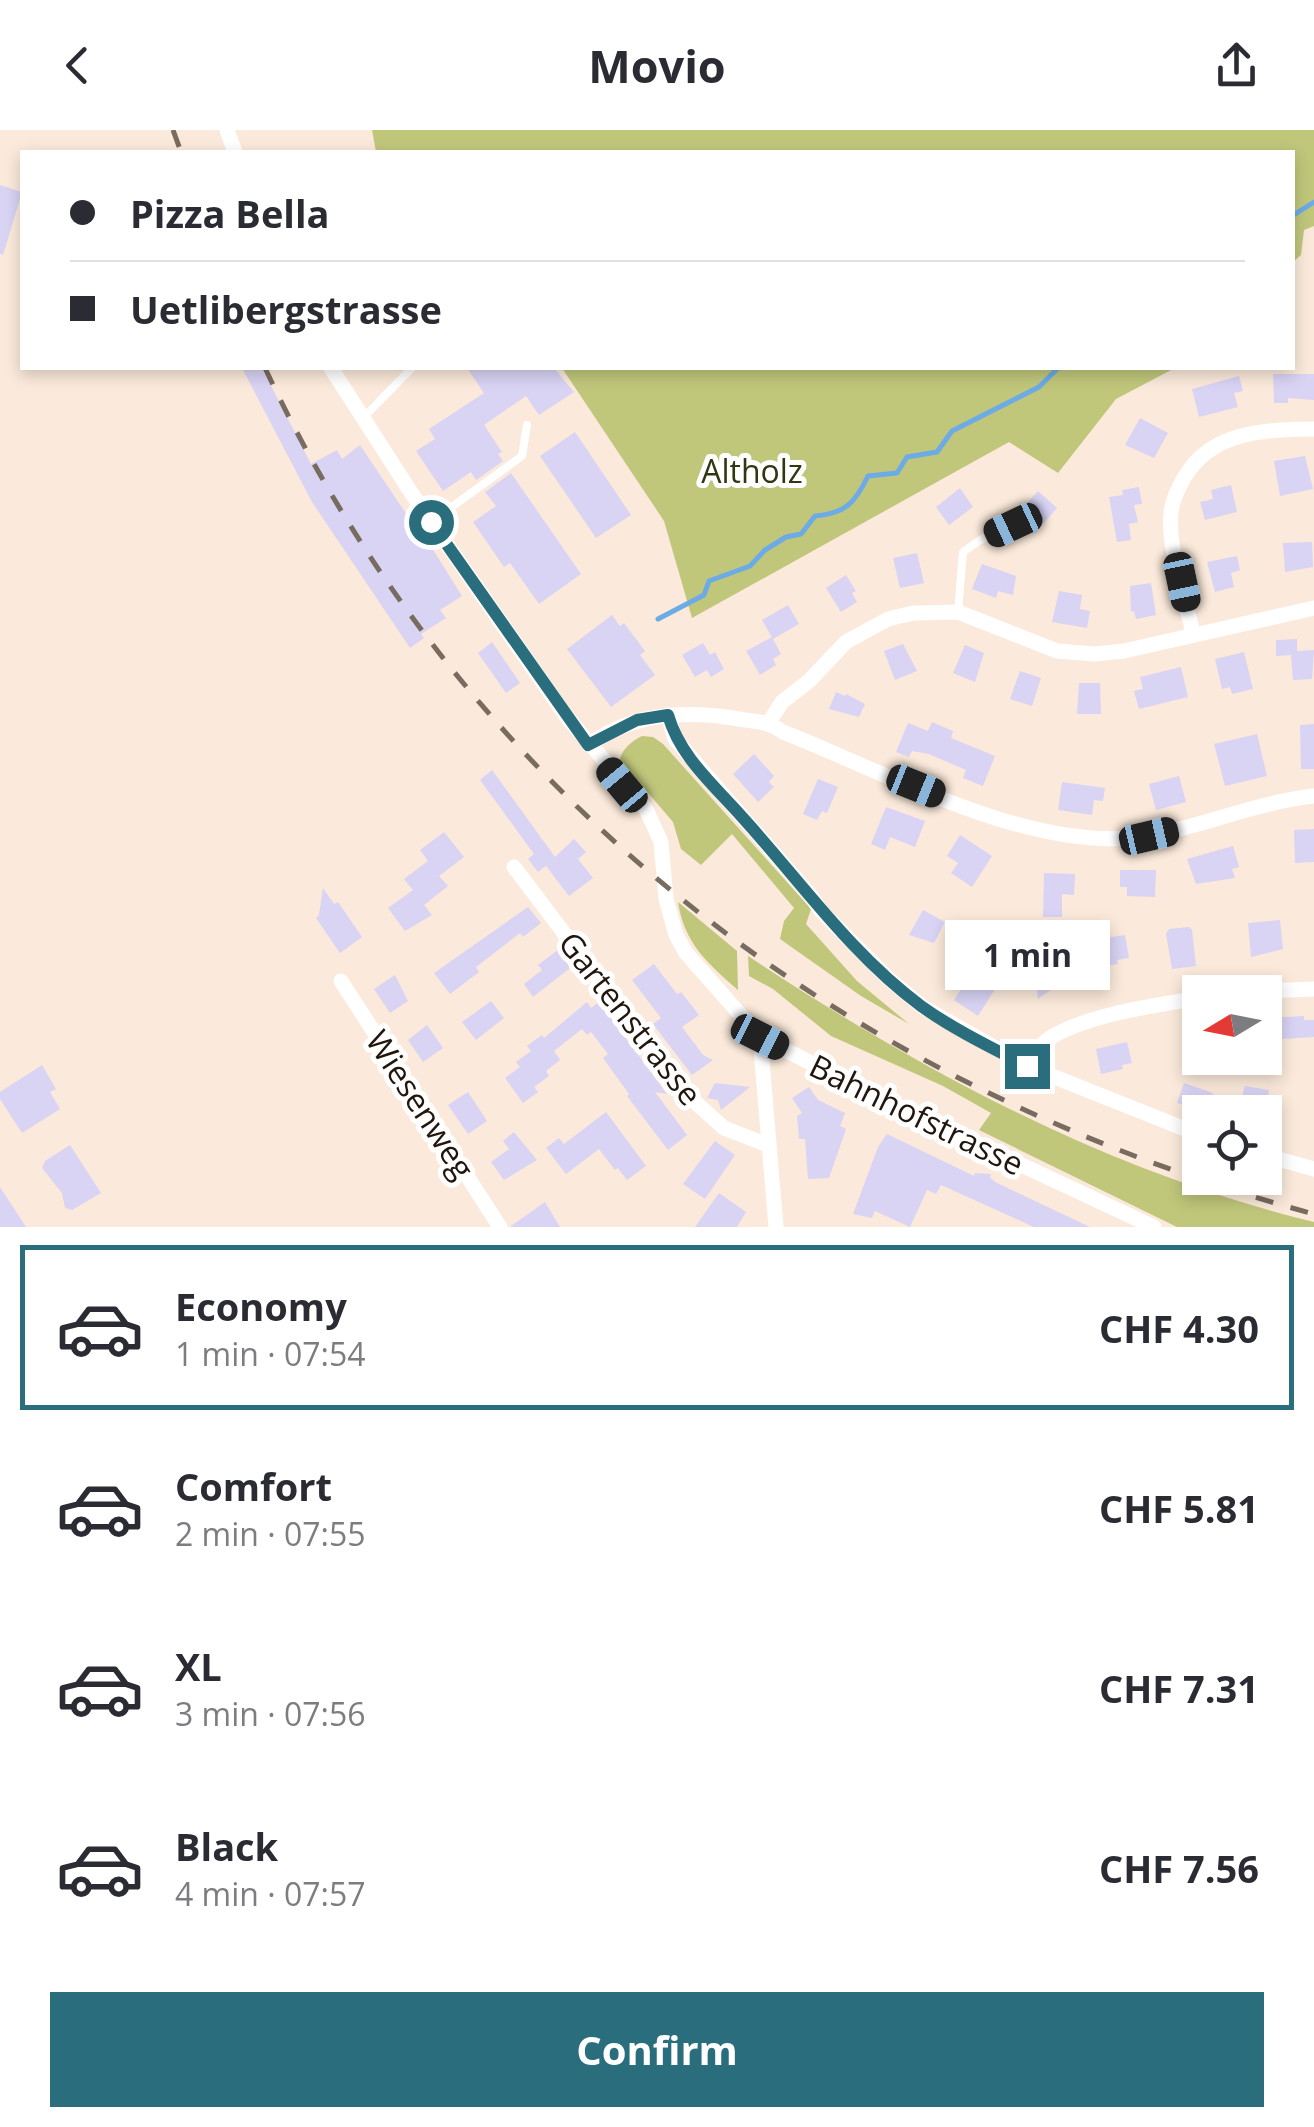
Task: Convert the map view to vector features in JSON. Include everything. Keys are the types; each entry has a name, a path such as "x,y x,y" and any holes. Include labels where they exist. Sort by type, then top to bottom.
{"street":[{"path":"332,370 363,418"},
{"name":"Bahnhofstrasse","path":"363,418 566,716 655,823 670,917 686,953 760,1037 887,1102 1154,1227"},
{"path":"1194,634 1171,529 1176,493 1189,470 1225,440 1252,432 1314,429"},
{"path":"769,722 782,702 809,681 846,642 888,619 958,612 1035,644 1073,653 1124,651 1314,608"},
{"path":"588,745 637,720 668,715 710,714 769,722 783,732 978,811 1068,837 1149,836 1254,806 1314,796"},
{"path":"668,715 675,739 821,911 923,1007 1027,1066 1182,1128"},
{"name":"Gartenstrasse","path":"514,867 684,1092 724,1128 768,1144"},
{"name":"Wiesenweg","path":"341,981 500,1227"},
{"path":"1282,990 1314,989"},
{"path":"1027,1066 1041,1045 1054,1035 1130,1012 1182,1002"},
{"path":"760,1037 776,1227"},
{"path":"1282,1160 1314,1169"}],"lane":[{"path":"363,418 410,370"},
{"path":"431,522 522,456 527,425"},
{"path":"958,612 963,552 1013,525"}],"green space":[{"path":"372,130 1314,130 1314,226 1304,230 1301,255 1295,260 1295,150 376,150"},
{"name":"Altholz","path":"563,370 1171,370 1116,399 1058,473 1009,442 692,618 664,521"},
{"path":"642,736 663,744 811,909 806,924 857,981 909,1024 861,996 780,939 784,921 794,908 732,834 701,865 681,849 673,822 620,766 626,748"},
{"path":"678,902 737,951 738,990 707,962 692,941"},
{"path":"748,956 881,1039 1019,1114 1182,1182 1182,1195 1220,1195 1314,1222 1314,1227 1177,1227 979,1130 991,1113 943,1086 831,1036 773,989 749,976"}],"building":[{"path":"0,185 20,191 20,199 3,255"},
{"path":"243,370 263,370 311,464 337,450 342,459 360,445 409,518 412,516 462,596 440,610 446,618 421,634 424,638 410,648 312,502"},
{"path":"468,370 556,370 574,392 539,415 526,396 484,425 502,452 498,454 503,461 476,480 471,472 443,491 416,451 435,439 429,429 484,393"},
{"path":"1273,374 1314,374 1314,400 1288,398 1288,403 1274,403"},
{"path":"1239,376 1243,391 1234,393 1238,407 1199,417 1192,389"},
{"path":"1140,418 1168,433 1154,458 1125,445"},
{"path":"575,432 631,515 596,538 540,456"},
{"path":"1305,456 1313,489 1280,496 1274,461"},
{"path":"511,473 581,574 539,604 510,563 504,567 473,522 496,506 485,492"},
{"path":"1231,485 1237,512 1205,520 1200,502 1213,499 1211,490"},
{"path":"1139,487 1142,504 1134,505 1138,522 1129,524 1131,540 1117,542 1109,497"},
{"path":"960,488 973,507 949,525 936,507"},
{"path":"1038,491 1057,508 1035,533 1015,516"},
{"path":"1312,542 1313,567 1285,572 1283,543"},
{"path":"917,553 924,583 900,588 893,558"},
{"path":"1237,556 1240,570 1231,573 1234,587 1215,592 1207,562"},
{"path":"982,564 1016,576 1013,595 998,591 996,598 972,589"},
{"path":"846,575 856,591 852,593 857,602 841,612 826,588"},
{"path":"1151,583 1156,615 1136,619 1134,611 1131,612 1130,586"},
{"path":"1059,591 1082,595 1080,609 1090,611 1087,628 1052,622"},
{"path":"788,605 799,624 773,639 762,620"},
{"path":"612,615 620,626 624,623 645,651 640,655 655,675 611,707 567,649"},
{"path":"772,637 781,654 773,659 776,665 760,675 746,651"},
{"path":"1297,639 1297,651 1314,650 1312,679 1293,680 1291,655 1276,656 1276,640"},
{"path":"492,642 520,683 506,693 478,653"},
{"path":"703,643 710,655 715,652 724,669 711,677 707,670 695,677 682,655"},
{"path":"903,644 917,671 895,680 884,651"},
{"path":"965,645 984,653 975,682 953,673"},
{"path":"1244,652 1253,689 1232,694 1230,687 1222,689 1215,659"},
{"path":"1181,667 1188,697 1139,709 1134,691 1143,689 1140,677"},
{"path":"1020,671 1041,678 1032,706 1010,699"},
{"path":"1079,683 1100,683 1101,714 1077,714"},
{"path":"836,692 865,704 859,717 829,709"},
{"path":"932,722 953,731 951,738 995,756 983,786 963,778 966,770 929,754 912,751 909,757 896,752 908,723 928,731"},
{"path":"1314,724 1314,769 1301,769 1300,725"},
{"path":"1257,734 1267,776 1225,786 1214,744"},
{"path":"754,754 774,776 769,782 774,787 758,802 733,774"},
{"path":"492,770 555,857 574,839 586,852 578,859 593,878 569,896 546,866 538,872 528,859 534,854 480,780"},
{"path":"1179,776 1186,802 1156,810 1149,784"},
{"path":"818,779 838,787 827,813 822,811 817,820 803,814"},
{"path":"1062,782 1105,788 1103,801 1094,800 1092,815 1058,810"},
{"path":"886,807 925,821 915,847 890,837 885,850 871,844"},
{"path":"1314,829 1314,862 1295,863 1294,830"},
{"path":"444,832 464,857 439,876 448,886 424,905 432,915 405,931 388,908 413,890 404,879 428,861 420,850"},
{"path":"960,835 992,856 972,887 951,873 958,863 947,856"},
{"path":"1233,846 1239,867 1232,869 1235,878 1196,884 1187,859"},
{"path":"1120,870 1156,870 1155,897 1127,896 1127,887 1120,887"},
{"path":"1044,873 1075,874 1074,895 1062,894 1062,917 1043,917"},
{"path":"323,888 334,904 338,902 362,937 340,953 316,918"},
{"path":"528,907 541,923 523,937 520,933 476,967 479,972 450,994 434,973"},
{"path":"923,910 945,922 934,943 909,935"},
{"path":"1280,920 1283,949 1251,957 1248,923"},
{"path":"1189,927 1196,966 1172,969 1166,934 1169,929"},
{"path":"1125,935 1129,958 1096,967 1092,940"},
{"path":"1057,943 1063,975 1095,976 1096,985 1052,989 1038,999 1026,956 1051,950"},
{"path":"993,946 985,973 995,993 978,1016 954,1000 970,976 953,964 977,965"},
{"path":"558,950 570,968 533,997 524,984 542,970 538,965"},
{"path":"654,964 699,1015 682,1027 703,1055 713,1060 692,1075 653,1024 661,1018 632,980"},
{"path":"395,975 408,1001 390,1013 374,989"},
{"path":"491,1001 504,1018 476,1040 462,1022"},
{"path":"587,1002 591,1008 599,1002 667,1094 655,1092 687,1135 668,1150 627,1096 603,1058 608,1054 591,1032 587,1035 582,1029 554,1051 560,1060 546,1071 549,1076 534,1087 538,1092 523,1103 505,1078 520,1067 516,1062 531,1051 527,1046 542,1035 544,1038"},
{"path":"1304,1016 1304,1020 1314,1020 1314,1037 1282,1039 1282,1017"},
{"path":"427,1025 443,1048 423,1062 408,1040"},
{"path":"1127,1042 1132,1063 1101,1074 1096,1049"},
{"path":"42,1065 56,1089 50,1092 60,1109 22,1133 0,1099 0,1092"},
{"path":"715,1083 750,1087 721,1110 718,1100 707,1098"},
{"path":"1184,1083 1213,1093 1182,1095 1182,1104 1177,1103"},
{"path":"1245,1086 1269,1090 1268,1095 1242,1095"},
{"path":"809,1087 818,1100 845,1113 840,1126 846,1129 829,1178 808,1179 805,1139 799,1139 797,1116 802,1113 792,1098"},
{"path":"468,1092 487,1121 468,1134 448,1105"},
{"path":"606,1112 646,1166 627,1180 599,1149 566,1174 546,1148 559,1138 564,1144"},
{"path":"514,1132 537,1160 504,1180 491,1162 509,1149 503,1141"},
{"path":"887,1134 974,1176 991,1174 990,1178 997,1183 1090,1227 1034,1227 941,1185 936,1194 927,1190 910,1227 875,1211 872,1218 853,1214 878,1147"},
{"path":"715,1141 735,1155 705,1199 683,1184"},
{"path":"70,1145 101,1193 72,1210 65,1208 62,1193 42,1168 45,1161"},
{"path":"0,1187 26,1227 0,1227"},
{"path":"719,1193 746,1212 737,1227 695,1227"},
{"path":"545,1202 560,1227 511,1227 511,1226"}],"waterway":[{"path":"1295,214 1314,202"},
{"path":"658,619 704,595 709,581 750,566 765,550 786,537 801,534 815,516 848,505 868,476 897,473 907,457 937,452 952,431 1039,387 1056,370"}],"railway":[{"path":"173,130 180,150"},
{"path":"266,370 350,525 450,667 565,795 694,908 834,1007 985,1091 1145,1160 1314,1214"}],"route":[{"path":"431,522 588,745 637,720 668,715 675,739 710,783 821,911 889,979 923,1007 1027,1066"}]}
